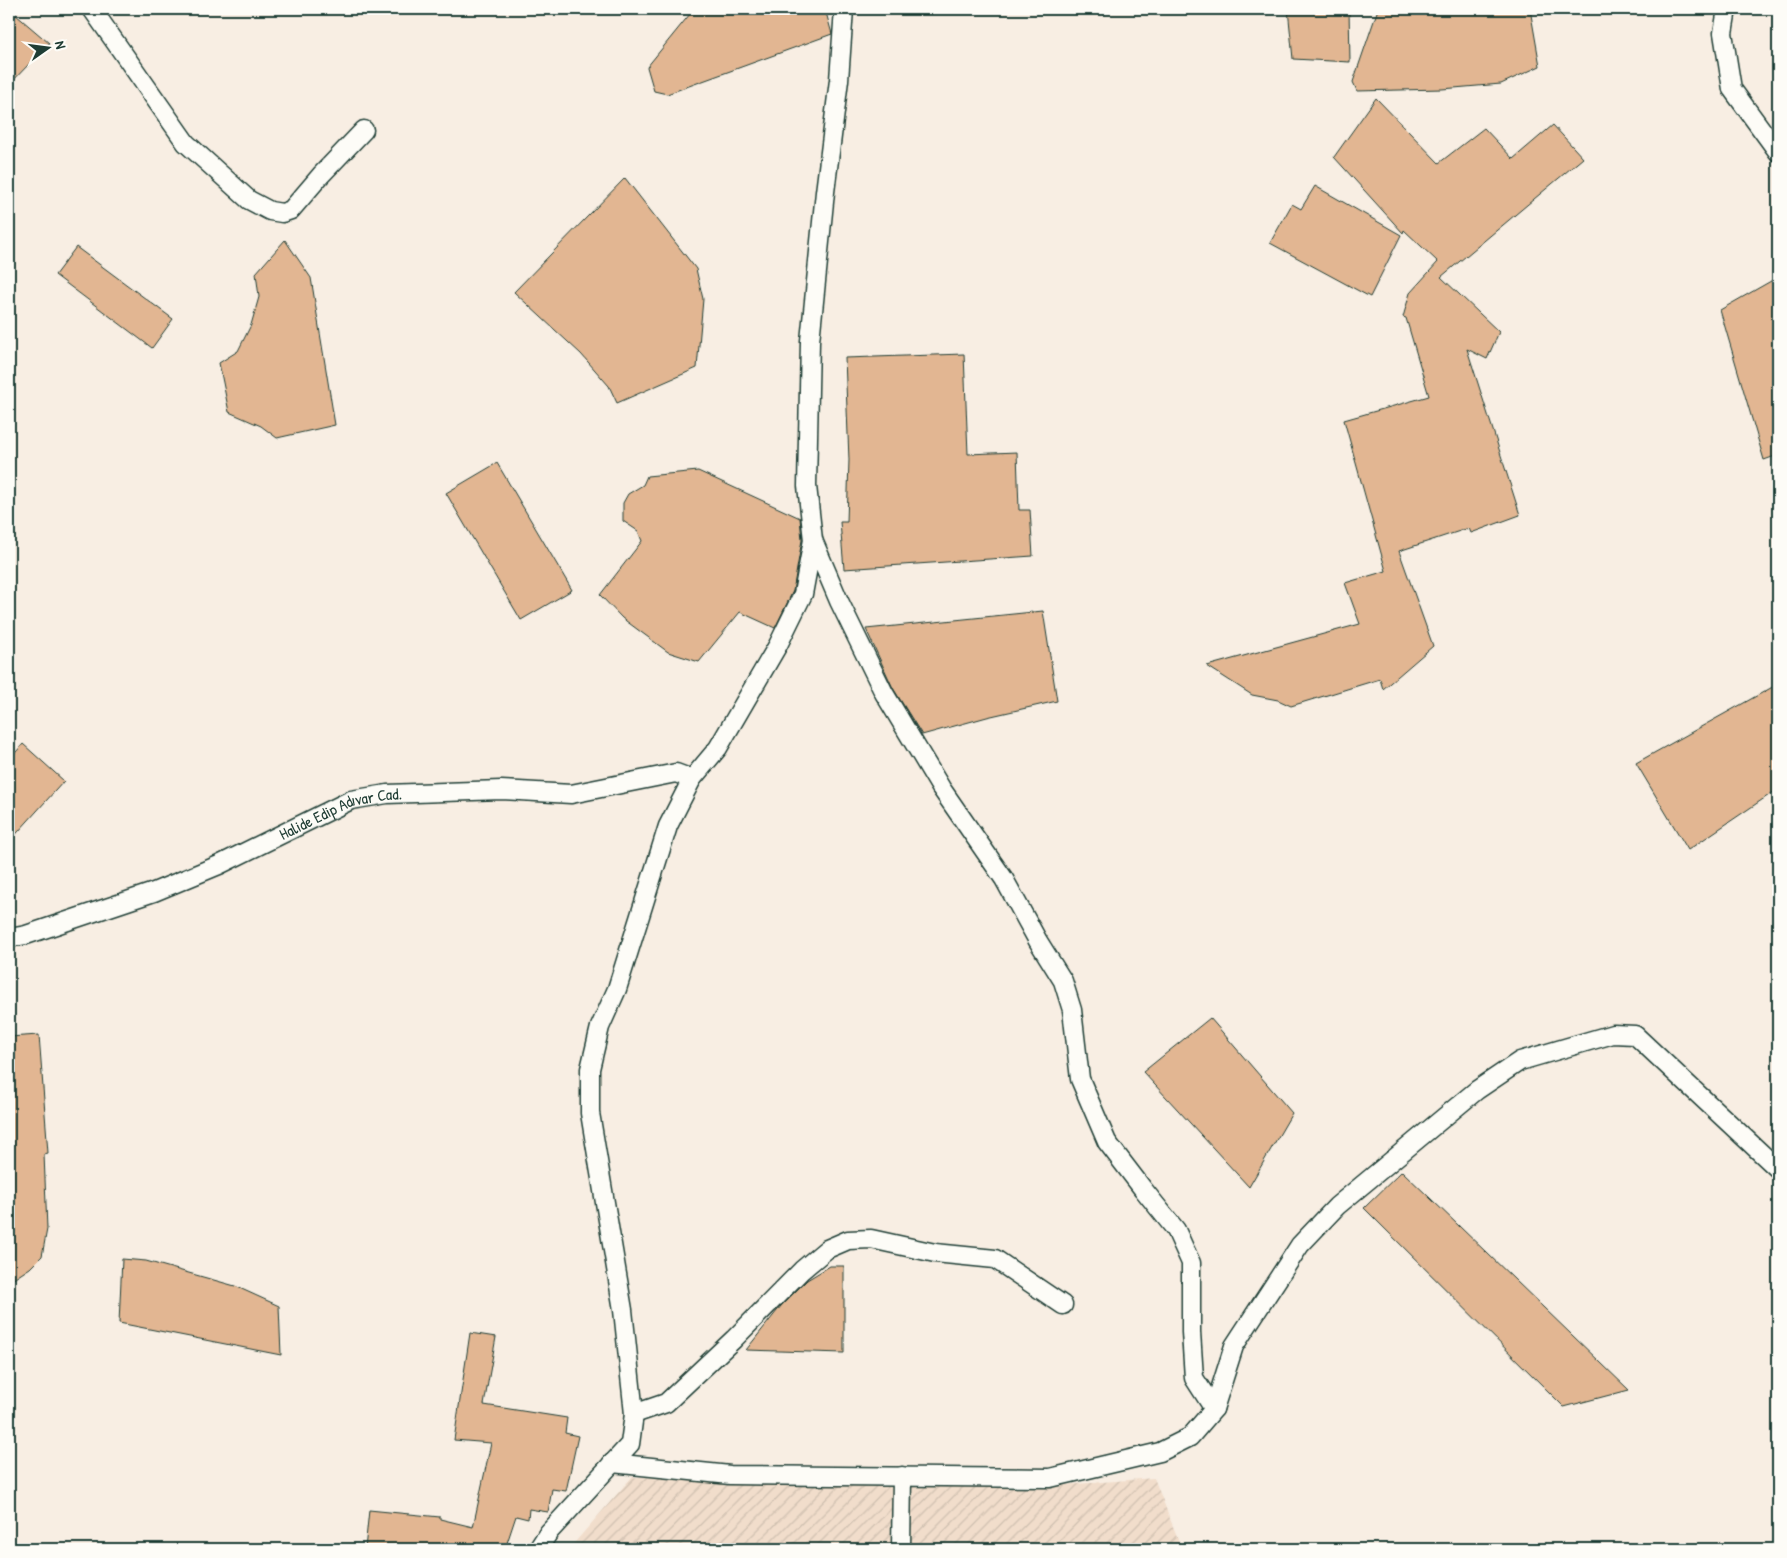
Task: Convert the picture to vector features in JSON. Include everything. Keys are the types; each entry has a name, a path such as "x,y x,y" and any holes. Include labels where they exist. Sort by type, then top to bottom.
{"street":[{"path":"92,9 186,143 250,200 270,210 282,213 291,210 364,130"},
{"path":"844,9 840,80 825,192 810,341 807,486 813,540 839,601 884,693 941,788 1004,879 1038,941 1063,980 1072,1010 1080,1079 1107,1142 1176,1230 1191,1263 1191,1332 1194,1378 1214,1409"},
{"path":"1726,9 1722,33 1732,89 1778,152"},
{"path":"538,1549 549,1532 630,1444 634,1414 623,1310 590,1113 590,1069 600,1027 617,989 668,826 692,779 718,748 778,645 803,594 813,540"},
{"name":"Halide Edip Adıvar Cad.","path":"9,938 26,935 154,892 219,865 351,800 387,794 501,790 571,794 676,774 692,779"},
{"path":"612,1463 730,1474 1050,1478 1160,1452 1190,1437 1214,1409 1234,1346 1300,1245 1336,1206 1477,1090 1520,1061 1613,1034 1636,1035 1778,1169"},
{"path":"634,1414 666,1403 734,1339 802,1270 827,1249 848,1240 871,1238 935,1252 995,1259 1063,1305"},
{"path":"901,1549 902,1476"}],"shaded area":[{"path":"632,1477 1025,1488 1154,1478 1182,1549 569,1549"}],"building":[{"path":"9,9 49,43 9,85"},
{"path":"711,9 825,9 832,34 667,94 654,91 647,67 690,14"},
{"path":"1288,9 1349,9 1350,62 1293,59"},
{"path":"1378,9 1530,9 1540,66 1501,84 1442,89 1357,91 1353,82"},
{"path":"1376,98 1439,163 1484,128 1513,159 1553,125 1583,158 1441,277 1499,332 1487,359 1467,349 1520,515 1471,533 1469,528 1399,551 1433,646 1383,689 1380,679 1291,706 1278,700 1252,695 1207,666 1360,624 1345,583 1386,571 1344,420 1429,396 1406,318 1403,317 1410,293 1438,262 1404,230 1403,233 1334,157"},
{"path":"625,178 696,269 703,299 697,368 617,403 609,386 581,354 514,292"},
{"path":"1315,186 1401,235 1370,297 1270,243 1292,204 1301,209"},
{"path":"285,240 311,278 335,425 277,438 261,426 229,412 219,363 238,351 251,325 259,297 256,273"},
{"path":"76,247 173,319 152,348 55,275"},
{"path":"1778,277 1778,455 1764,460 1720,310"},
{"path":"964,354 968,454 1017,452 1019,510 1030,510 1033,556 844,569 840,522 847,522 849,460 845,358"},
{"path":"497,463 572,590 521,620 446,493"},
{"path":"698,471 800,518 802,540 793,591 775,628 740,612 699,662 668,652 622,618 600,595 642,541 638,531 623,521 623,503 628,494 643,485 647,476"},
{"path":"1043,611 1057,701 987,717 922,735 893,688 866,629"},
{"path":"1778,684 1778,789 1688,850 1636,763"},
{"path":"23,744 64,781 9,842 9,760"},
{"path":"1210,1018 1292,1113 1249,1187 1143,1072"},
{"path":"39,1035 48,1153 44,1154 47,1229 42,1256 30,1268 9,1282 9,1037"},
{"path":"1402,1171 1629,1390 1564,1407 1364,1208"},
{"path":"122,1259 146,1261 235,1286 279,1306 281,1355 119,1323"},
{"path":"830,1266 844,1266 844,1353 746,1350 781,1306 807,1280"},
{"path":"470,1333 496,1337 484,1405 567,1418 565,1433 578,1436 566,1491 552,1489 548,1512 529,1509 528,1519 516,1516 505,1549 365,1549 369,1510 440,1517 440,1519 473,1527 491,1443 454,1440"}]}
